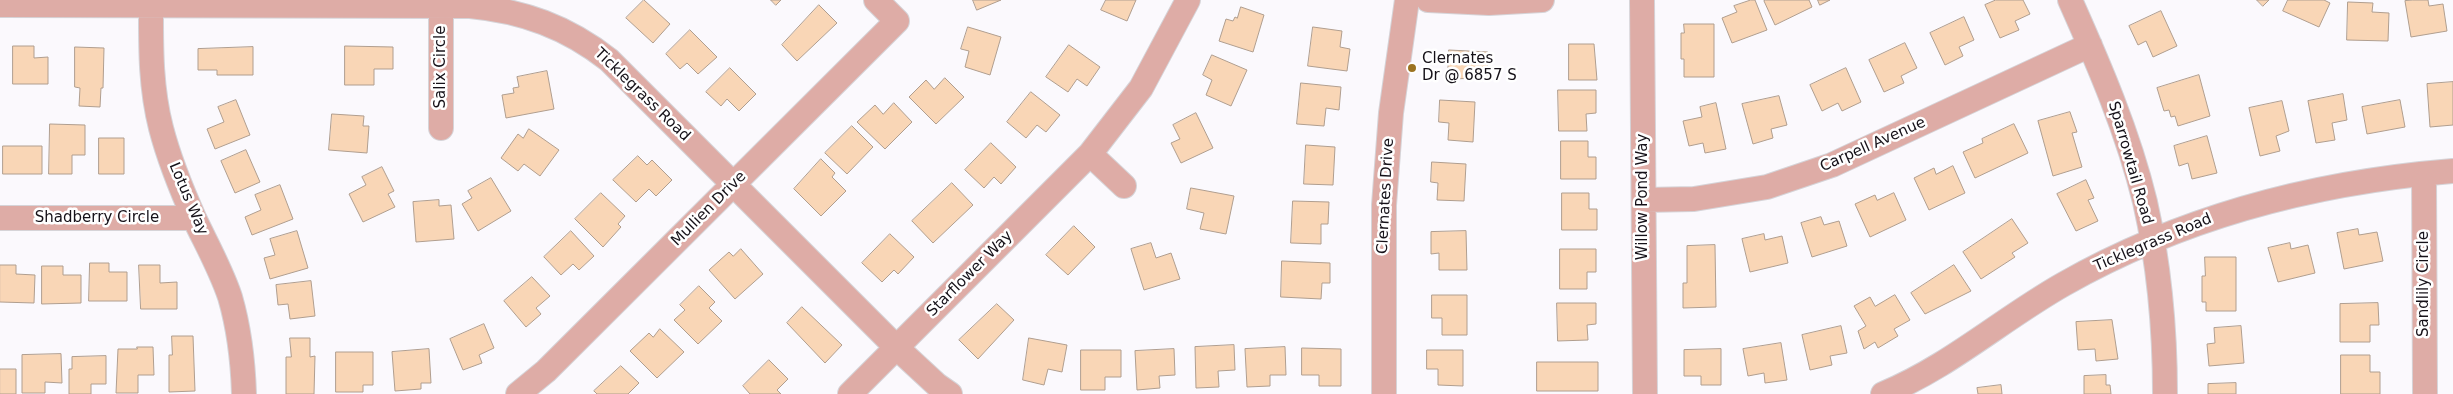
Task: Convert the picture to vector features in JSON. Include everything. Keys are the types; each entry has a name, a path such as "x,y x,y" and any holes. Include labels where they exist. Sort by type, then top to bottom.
{"street":[{"name":"Mullien Drive","path":"518,394 546,371 897,20 876,0"},
{"name":"Starflower Way","path":"850,394 1090,154 1141,88 1188,0"},
{"name":"Clernates Drive","path":"1384,394 1384,205 1391,112 1407,0"},
{"path":"1428,0 1489,3 1542,0"},
{"name":"Willow Pond Way","path":"1642,0 1644,394"},
{"name":"Sparrowtail Road","path":"2070,0 2090,46 2128,146 2145,202 2152,240 2161,317 2165,394"},
{"name":"Ticklegrass Road","path":"0,5 151,3 470,6 513,12 554,25 591,47 624,75 897,348 937,385 950,394"},
{"name":"Lotus Way","path":"151,3 152,85 161,128 171,160 194,218 218,266 230,296 237,328 244,394"},
{"name":"Salix Circle","path":"441,128 442,6"},
{"name":"Carpell Avenue","path":"1644,200 1694,199 1766,187 1832,165 2090,46"},
{"path":"1090,154 1124,186"},
{"name":"Ticklegrass Road","path":"1883,394 1914,386 1996,326 2063,284 2152,240 2204,220 2275,198 2354,182 2453,171"},
{"name":"Sandlily Circle","path":"2424,174 2425,394"},
{"name":"Shadberry Circle","path":"0,218 194,218"}],"building":[{"path":"644,0 670,24 653,43 626,18"},
{"path":"771,0 781,0 776,5"},
{"path":"973,0 1001,0 977,10"},
{"path":"1106,0 1136,0 1127,21 1101,10"},
{"path":"1755,0 1767,30 1732,43 1722,18 1737,12 1734,6"},
{"path":"1809,0 1812,7 1775,25 1764,1"},
{"path":"1818,0 1830,0 1820,5"},
{"path":"1996,0 2023,0 2030,14 2015,21 2019,30 2000,38 1985,5"},
{"path":"2257,0 2269,0 2263,6"},
{"path":"2288,0 2324,0 2330,3 2319,27 2283,11"},
{"path":"2428,0 2429,6 2443,4 2447,31 2411,37 2405,1"},
{"path":"2348,2 2373,3 2372,12 2389,13 2388,41 2347,40"},
{"path":"819,5 837,23 797,61 782,45"},
{"path":"1241,7 1264,15 1253,52 1219,41 1226,19 1233,21 1235,17 1237,18"},
{"path":"2161,11 2177,46 2153,57 2146,41 2138,45 2129,26"},
{"path":"1964,17 1974,40 1959,47 1963,56 1945,65 1930,33"},
{"path":"1684,24 1714,24 1714,77 1684,77 1684,59 1681,59 1681,33 1684,33"},
{"path":"968,27 1001,37 990,75 965,67 969,51 961,49"},
{"path":"1313,27 1342,31 1340,47 1350,49 1347,71 1308,66"},
{"path":"690,30 717,57 698,74 687,63 680,69 666,54"},
{"path":"1905,43 1917,68 1901,76 1904,83 1884,92 1869,60"},
{"path":"1569,44 1594,44 1597,80 1569,80"},
{"path":"1069,45 1100,67 1087,86 1077,79 1068,92 1046,77"},
{"path":"13,46 34,46 34,58 48,57 48,84 13,84"},
{"path":"345,46 393,47 393,69 374,69 374,85 345,85"},
{"path":"75,47 104,48 103,88 101,88 100,107 79,106 80,88 75,87"},
{"path":"253,47 253,75 217,75 217,70 198,70 198,49"},
{"path":"1449,50 1488,52 1487,78 1448,79"},
{"path":"1212,55 1247,70 1231,106 1206,95 1212,80 1203,75"},
{"path":"730,68 756,94 739,111 727,99 721,106 706,92"},
{"path":"1846,68 1861,102 1842,111 1838,103 1822,111 1810,85"},
{"path":"547,71 554,109 506,118 502,95 514,93 513,88 519,87 517,77"},
{"path":"2199,75 2210,116 2178,126 2175,116 2171,117 2169,110 2164,111 2157,88"},
{"path":"945,78 964,97 936,124 909,97 926,80 934,89"},
{"path":"2453,82 2453,125 2430,127 2427,84"},
{"path":"1301,83 1341,87 1339,110 1326,108 1324,126 1297,124"},
{"path":"1558,90 1596,90 1596,113 1586,114 1587,131 1559,131"},
{"path":"1031,92 1060,115 1046,132 1037,125 1026,138 1007,122"},
{"path":"2343,94 2347,120 2332,123 2335,140 2316,143 2308,101"},
{"path":"1779,96 1787,125 1771,129 1773,138 1753,144 1742,104"},
{"path":"236,100 250,135 215,149 207,129 224,122 218,107"},
{"path":"1440,100 1475,102 1473,142 1448,140 1449,123 1439,122"},
{"path":"2400,100 2405,127 2367,134 2362,107"},
{"path":"2282,101 2289,131 2276,136 2280,151 2260,156 2249,108"},
{"path":"894,103 912,122 885,149 857,122 875,105 883,114"},
{"path":"1716,103 1726,149 1705,153 1703,143 1689,146 1683,121 1702,117 1700,107"},
{"path":"2070,112 2077,132 2072,133 2082,167 2053,176 2038,121"},
{"path":"1196,113 1213,148 1181,163 1171,143 1180,139 1173,125"},
{"path":"332,114 364,116 363,126 369,126 367,153 329,150"},
{"path":"50,124 85,125 85,155 72,155 72,174 49,174"},
{"path":"2014,124 2028,153 1975,178 1963,152 1983,143 1982,139"},
{"path":"852,126 873,147 847,174 825,153"},
{"path":"529,129 559,150 540,176 524,164 518,171 501,158 518,134 523,138"},
{"path":"2207,136 2217,173 2192,179 2188,163 2179,166 2174,146"},
{"path":"99,138 124,138 124,174 99,174"},
{"path":"1561,141 1588,141 1588,157 1596,157 1596,179 1561,179"},
{"path":"991,143 1016,167 1001,184 994,177 984,188 965,170"},
{"path":"1306,145 1335,147 1333,185 1304,184"},
{"path":"3,146 42,146 42,174 3,174"},
{"path":"246,150 260,182 235,193 221,161"},
{"path":"638,156 647,165 652,160 672,180 656,196 649,189 636,202 613,180"},
{"path":"821,159 835,173 832,177 846,191 821,216 794,189"},
{"path":"1432,162 1466,164 1464,201 1437,200 1438,183 1431,182"},
{"path":"1953,166 1965,193 1929,210 1914,178 1934,168 1936,174"},
{"path":"382,167 394,191 388,194 395,207 363,222 349,194 366,185 362,177"},
{"path":"491,178 511,211 478,231 462,204 472,198 468,191"},
{"path":"2086,180 2094,198 2088,200 2098,221 2076,231 2057,194"},
{"path":"952,183 973,205 933,243 912,221"},
{"path":"280,185 293,219 252,235 245,217 261,210 255,195"},
{"path":"1191,188 1234,196 1226,234 1200,229 1204,213 1187,209"},
{"path":"601,193 625,216 618,224 621,227 603,247 575,219"},
{"path":"1562,193 1589,193 1589,209 1597,209 1597,230 1562,230"},
{"path":"1894,193 1906,220 1870,237 1855,204 1875,195 1877,200"},
{"path":"439,200 439,206 451,205 454,239 416,242 413,202"},
{"path":"1293,201 1329,202 1328,224 1321,224 1321,244 1291,243"},
{"path":"1821,217 1824,225 1839,221 1847,246 1812,257 1801,223"},
{"path":"2012,219 2028,243 2012,253 2015,257 1981,279 1963,252"},
{"path":"1074,226 1095,247 1068,275 1046,255"},
{"path":"2358,229 2359,235 2377,232 2383,261 2344,269 2337,233"},
{"path":"297,231 308,268 270,279 264,258 275,255 270,239"},
{"path":"571,231 594,256 579,270 573,264 561,275 544,257"},
{"path":"1466,231 1467,270 1439,270 1439,253 1431,254 1431,232"},
{"path":"890,234 914,257 898,274 894,270 882,282 862,263"},
{"path":"1764,234 1765,240 1782,236 1788,263 1750,272 1742,239"},
{"path":"1151,243 1156,258 1171,253 1180,279 1144,290 1131,249"},
{"path":"2290,243 2291,249 2308,245 2315,273 2278,282 2268,248"},
{"path":"1715,245 1716,307 1683,308 1683,283 1687,283 1687,246"},
{"path":"741,249 763,274 735,299 709,270 729,252 733,256"},
{"path":"1560,249 1596,249 1596,272 1587,272 1587,289 1560,289"},
{"path":"2205,257 2236,257 2236,311 2206,311 2206,302 2202,302 2202,276 2205,276"},
{"path":"1282,261 1330,263 1330,283 1322,283 1321,299 1281,297"},
{"path":"90,263 109,263 109,272 127,272 127,301 89,301"},
{"path":"0,265 16,265 16,274 35,275 34,303 0,302"},
{"path":"139,265 160,265 160,283 177,282 177,309 141,309"},
{"path":"1954,265 1971,291 1925,314 1911,293"},
{"path":"42,266 63,266 63,275 81,275 81,303 42,304"},
{"path":"532,277 550,296 536,308 541,314 526,327 504,301"},
{"path":"311,281 315,316 290,319 288,304 278,305 276,285"},
{"path":"699,286 715,302 709,308 722,321 698,344 674,320 685,310 680,305"},
{"path":"1432,295 1467,295 1467,335 1442,335 1442,318 1432,318"},
{"path":"1895,295 1910,320 1894,329 1898,336 1878,348 1875,342 1864,349 1858,331 1866,326 1854,306 1870,297 1875,306"},
{"path":"1557,303 1596,303 1596,324 1587,325 1588,340 1558,341"},
{"path":"2378,303 2379,325 2370,325 2370,342 2340,342 2340,304"},
{"path":"997,304 1014,320 978,359 959,340"},
{"path":"802,307 842,345 825,363 787,323"},
{"path":"2112,320 2118,359 2096,361 2095,349 2078,350 2076,322"},
{"path":"484,324 494,348 479,355 482,363 463,370 450,339"},
{"path":"1841,326 1847,353 1830,356 1832,365 1810,370 1802,335"},
{"path":"2241,326 2244,363 2209,366 2207,344 2215,343 2214,328"},
{"path":"660,329 684,352 657,378 630,351 649,333 653,337"},
{"path":"172,336 193,336 195,391 169,392 169,355 172,355"},
{"path":"290,338 310,338 310,357 315,356 314,394 286,394 286,357 291,357"},
{"path":"1029,338 1067,345 1062,372 1048,369 1044,385 1023,380"},
{"path":"1781,343 1787,380 1765,383 1764,373 1748,376 1743,349"},
{"path":"1234,345 1235,370 1218,371 1219,387 1196,388 1195,347"},
{"path":"137,347 153,347 154,375 138,375 138,393 116,393 118,349 137,349"},
{"path":"1285,347 1286,375 1270,375 1270,386 1247,387 1245,349"},
{"path":"1302,348 1341,349 1341,386 1319,386 1319,375 1302,375"},
{"path":"429,349 431,383 421,383 421,389 395,391 392,352"},
{"path":"1174,349 1175,375 1159,376 1160,388 1137,390 1135,351"},
{"path":"1721,349 1721,385 1701,385 1701,376 1684,376 1684,350"},
{"path":"1081,350 1121,350 1121,377 1105,377 1105,390 1081,390"},
{"path":"1427,350 1463,350 1463,386 1438,385 1438,369 1427,369"},
{"path":"336,352 373,352 373,385 363,385 363,392 336,392"},
{"path":"61,354 62,383 45,382 45,393 22,393 22,355"},
{"path":"2341,355 2370,355 2370,372 2380,372 2380,394 2341,394"},
{"path":"106,356 106,384 91,384 91,394 69,394 69,369 72,369 72,357"},
{"path":"769,360 788,379 777,390 781,394 750,394 743,386"},
{"path":"1537,362 1598,362 1598,391 1537,391"},
{"path":"621,366 639,383 628,394 597,394 594,391"},
{"path":"0,369 16,369 16,394 0,394"},
{"path":"2106,375 2106,385 2110,385 2111,394 2084,394 2084,376"},
{"path":"2236,383 2236,394 2208,394 2208,384"},
{"path":"2001,385 2002,394 1978,394 1977,388"}],"place":[{"name":"Clernates Dr @ 6857 S","path":"1412,68"}]}
